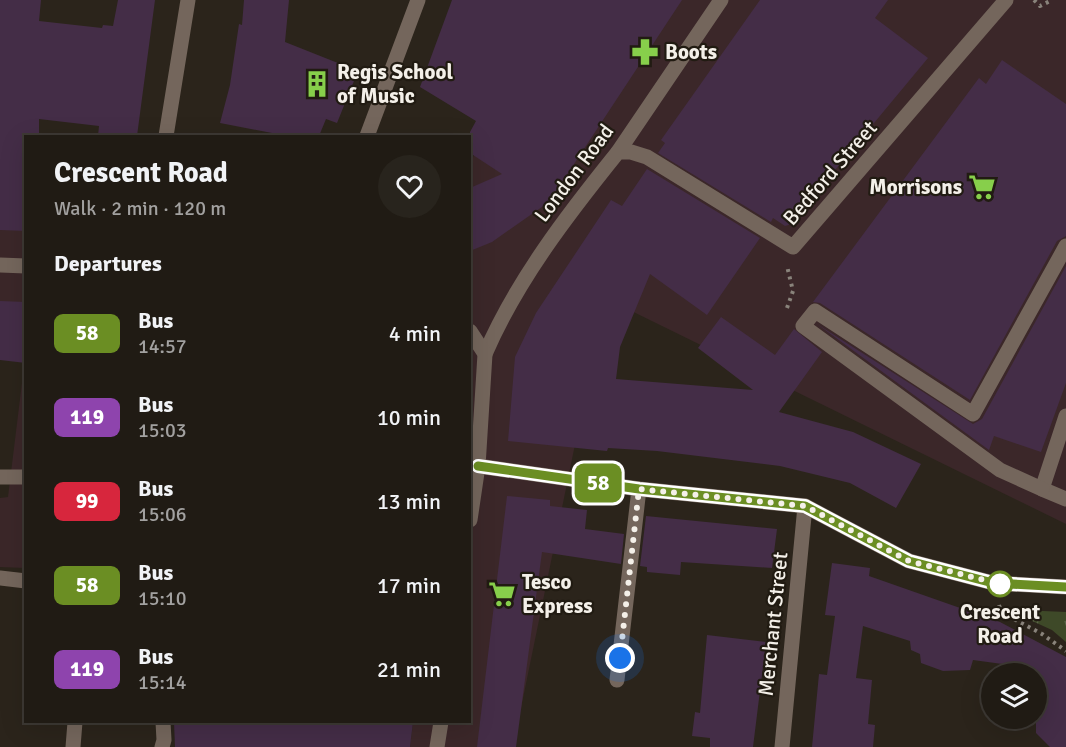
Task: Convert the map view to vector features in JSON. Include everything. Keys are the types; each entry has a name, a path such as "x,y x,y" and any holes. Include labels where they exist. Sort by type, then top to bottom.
{"street":[{"path":"166,135 188,0"},
{"path":"367,135 418,0"},
{"name":"London Road","path":"471,513 478,466 485,354 496,328 567,215 618,152 721,0"},
{"name":"Bedford Street","path":"618,152 631,152 647,157 793,247 1006,0"},
{"path":"1066,246 973,414 815,311 802,327 1000,470 1066,499"},
{"path":"0,265 24,266"},
{"path":"471,333 485,354"},
{"path":"1042,489 1066,416"},
{"path":"478,466 639,489 805,506 909,561 993,583 1066,587"},
{"path":"0,477 24,477"},
{"path":"617,680 639,489"},
{"name":"Merchant Street","path":"782,747 805,506"},
{"path":"0,578 24,581"},
{"path":"73,747 75,723"},
{"path":"162,747 163,723"},
{"path":"437,747 441,723"}],"path":[{"path":"1034,0 1040,6 1052,0"},
{"path":"993,583 1001,612 1042,634 1066,651"}],"shaded area":[{"path":"554,0 1066,0 1066,524 605,298 513,747 410,747 413,723 471,723 471,161"},
{"path":"24,216 24,358 0,357 0,218"},
{"path":"24,366 24,568 0,567 0,498 8,497"}],"green space":[{"path":"1018,610 1066,612 1066,642 1052,630 1019,615"}],"building":[{"path":"0,0 41,0 39,21 102,28 103,25 113,26 118,0 155,0 137,135 98,135 99,126 39,119 39,135 24,135 24,231 0,230"},
{"path":"244,0 289,0 285,42 358,71 337,123 326,119 319,135 271,135 272,133 220,123 230,85 239,24 242,25"},
{"path":"452,0 682,0 549,202 492,242 471,251 471,188 502,174 471,154 470,132 476,121 420,87"},
{"path":"760,0 888,0 875,18 928,58 835,170 795,223 785,226 773,218 771,222 658,153 665,143 661,140"},
{"name":"Morrisons","path":"1002,60 1066,104 1066,236 1057,241 970,400 820,303 813,302 979,78 986,84"},
{"path":"647,169 760,238 707,315 650,274 620,347 616,379 753,390 698,348 721,317 775,355 794,329 822,352 779,412 853,432 921,464 896,508 850,483 780,466 657,451 608,448 607,451 508,441 515,357 536,313 611,200 622,206"},
{"path":"1066,266 1066,383 1041,452 994,436 989,450 817,324 973,424 982,419"},
{"path":"0,301 24,302 24,363 0,360"},
{"path":"507,496 550,500 550,506 587,510 585,529 624,534 621,564 542,552 516,747 477,747"},
{"path":"646,516 777,529 772,568 681,562 680,575 647,572 647,567 640,566"},
{"path":"832,563 870,568 869,576 1000,622 1066,657 1066,747 1050,747 1036,733 1036,729 1047,729 1047,663 995,663 973,660 970,670 943,671 921,663 920,654 911,650 910,641 863,626 856,678 872,680 868,724 875,725 873,747 812,747 819,674 827,675 835,616 825,615"},
{"path":"707,635 766,642 753,747 710,747 710,738 692,736 695,712 700,713"},
{"path":"174,723 413,723 410,747 175,747"}],"bus line":[{"name":"58","path":"478,466 639,489 805,506 909,561 993,583 1066,587"}],"place":[{"name":"Boots","path":"645,52"},
{"name":"Regis School of Music","path":"317,84"},
{"name":"Morrisons","path":"982,187"},
{"name":"Crescent Road","path":"1000,584"},
{"name":"Tesco Express","path":"502,594"}],"route":[{"path":"620,658 639,489 805,506 909,561 1000,584"}]}
